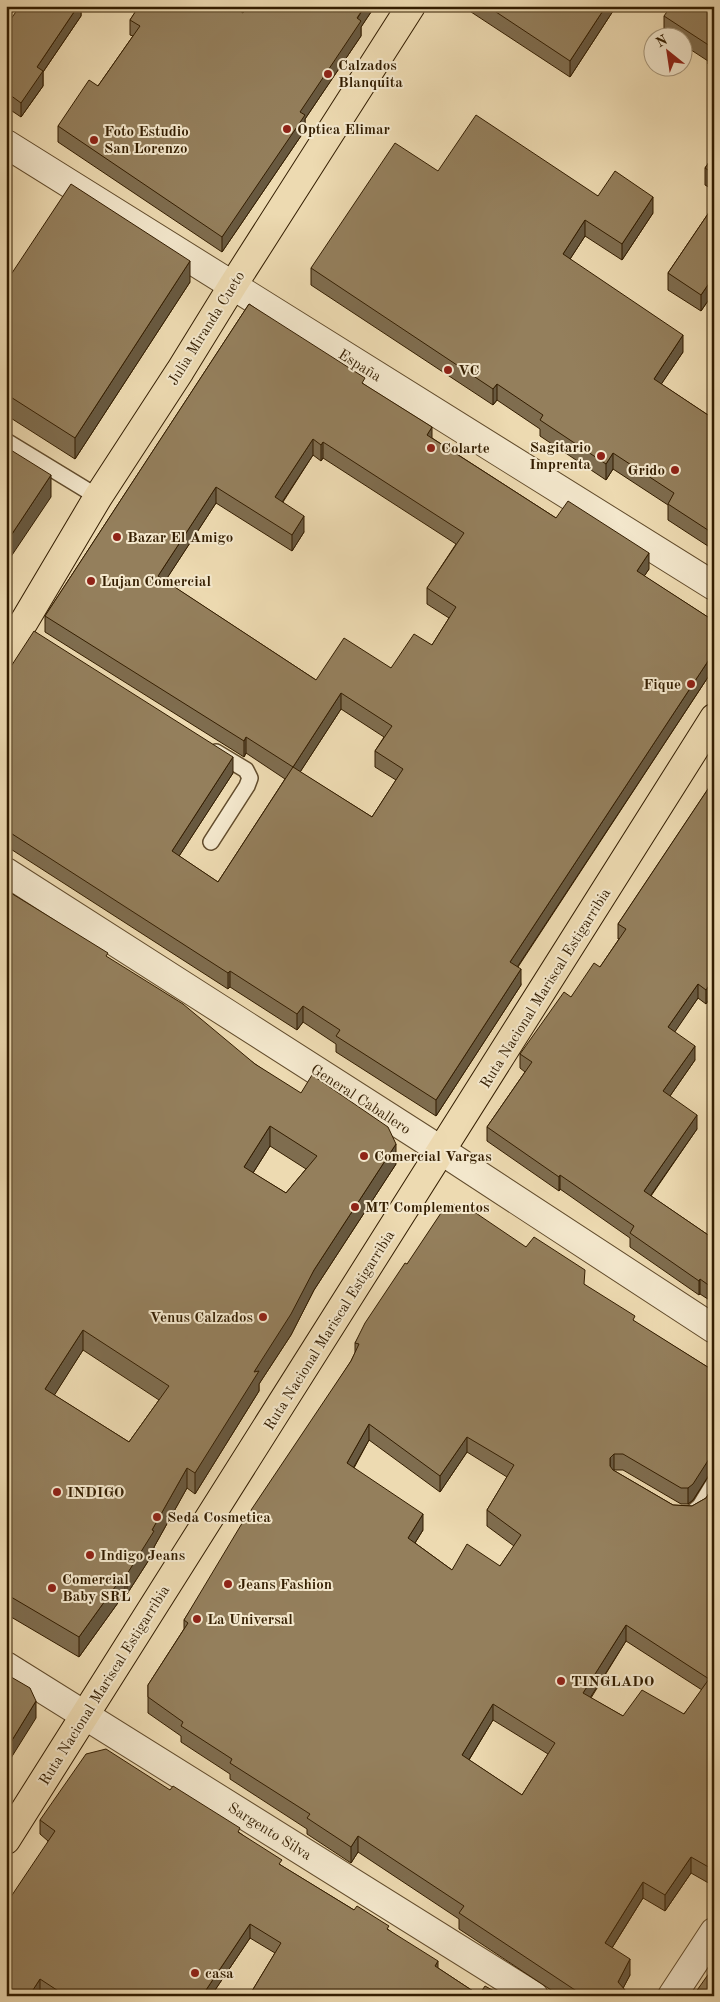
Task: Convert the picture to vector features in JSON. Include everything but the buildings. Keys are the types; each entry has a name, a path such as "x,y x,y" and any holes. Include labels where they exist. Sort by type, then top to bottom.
{"highway":[{"name":"Julia Miranda Cueto","path":"6,652 28,632 98,497 411,6"},
{"name":"Ruta Nacional Mariscal Estigarribia","path":"6,1840 714,718"}],"street":[{"name":"España","path":"6,144 714,586"},
{"name":"General Caballero","path":"6,872 442,1151 714,1329"},
{"name":"Sargento Silva","path":"6,1666 534,1996"},
{"path":"672,1996 714,1932"}],"lane":[{"path":"6,441 98,497"},
{"path":"204,744 246,770 250,778 248,786 211,842"},
{"path":"678,1514 691,1513 700,1506 714,1483"}],"place":[{"name":"Calzados Blanquita","path":"328,74"},
{"name":"Optica Elimar","path":"287,129"},
{"name":"Foto Estudio San Lorenzo","path":"94,140"},
{"name":"VC","path":"448,370"},
{"name":"Colarte","path":"431,448"},
{"name":"Sagitario Imprenta","path":"601,456"},
{"name":"Grido","path":"675,470"},
{"name":"Bazar El Amigo","path":"117,537"},
{"name":"Lujan Comercial","path":"91,581"},
{"name":"Fique","path":"691,684"},
{"name":"Comercial Vargas","path":"364,1156"},
{"name":"MT Complementos","path":"355,1207"},
{"name":"Venus Calzados","path":"263,1317"},
{"name":"INDIGO","path":"57,1492"},
{"name":"Seda Cosmetica","path":"157,1517"},
{"name":"Indigo Jeans","path":"90,1555"},
{"name":"Jeans Fashion","path":"228,1584"},
{"name":"Comercial Baby SRL","path":"52,1588"},
{"name":"La Universal","path":"197,1619"},
{"name":"TINGLADO","path":"561,1681"},
{"name":"casa","path":"195,1973"}]}
